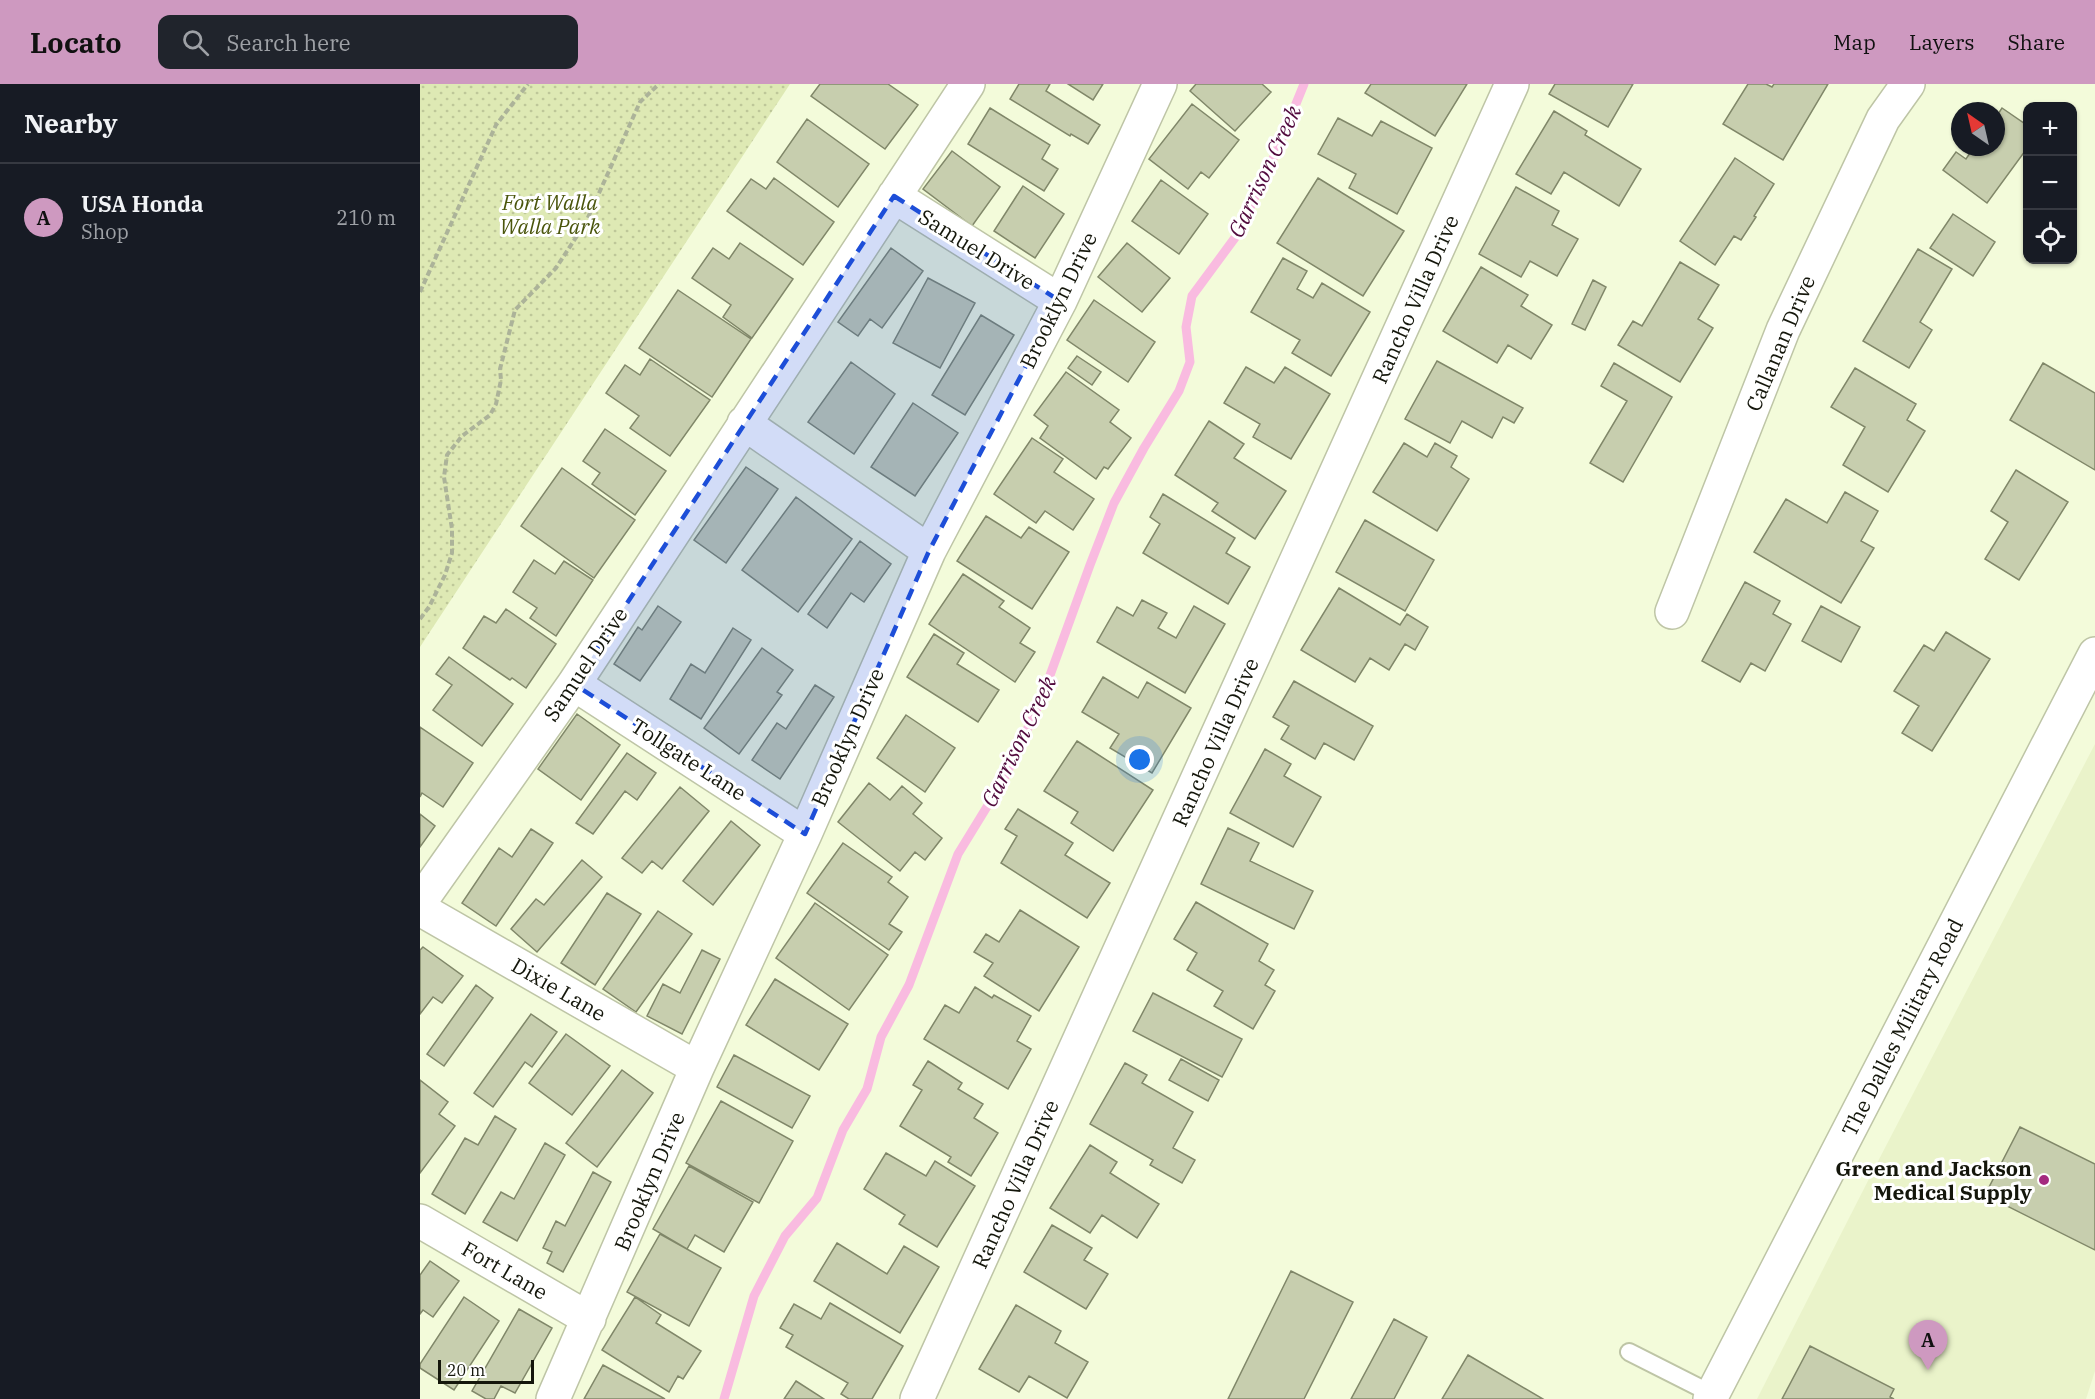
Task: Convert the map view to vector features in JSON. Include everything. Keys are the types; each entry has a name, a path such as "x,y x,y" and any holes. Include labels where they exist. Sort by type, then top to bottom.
{"street":[{"name":"Samuel Drive","path":"420,902 574,684 968,84"},
{"name":"Brooklyn Drive","path":"553,1399 697,1068 805,834 929,551 1060,301 1160,84"},
{"name":"Rancho Villa Drive","path":"917,1399 1512,84"},
{"name":"Callanan Drive","path":"1672,612 1783,330 1883,119 1908,84"},
{"name":"Samuel Drive","path":"894,196 1060,301"},
{"path":"744,423 929,551"},
{"name":"The Dalles Military Road","path":"1711,1396 2095,654"},
{"name":"Tollgate Lane","path":"574,684 805,834"},
{"name":"Dixie Lane","path":"420,909 697,1068"},
{"name":"Fort Lane","path":"420,1221 589,1319"}],"lane":[{"path":"1629,1352 1711,1396"}],"path":[{"path":"420,292 496,125 528,84"},
{"path":"420,619 429,607 445,575 452,553 452,529 444,477 447,455 462,436 490,415 496,404 501,380 500,369 516,310 549,277 586,222 640,102 659,84"}],"highlighted area":[{"path":"894,196 1060,301 929,551 805,834 574,684"}],"shaded area":[{"path":"2095,744 2095,1371 2086,1399 1757,1399 1875,1167"}],"green space":[{"name":"Fort Walla Walla Park","path":"420,84 790,84 420,647"}],"building":[{"path":"820,84 888,84 918,105 885,149 811,96"},
{"path":"1019,84 1050,84 1046,91 1100,125 1088,144 1071,134 1070,136 1010,99"},
{"path":"1068,84 1103,84 1093,100"},
{"path":"1196,84 1262,84 1271,92 1235,131 1190,91"},
{"path":"1371,84 1467,84 1435,136 1365,93"},
{"path":"1555,84 1633,84 1608,127 1549,94"},
{"path":"1748,84 1766,84 1772,87 1774,84 1828,84 1783,160 1723,124"},
{"path":"1192,104 1239,140 1209,178 1201,172 1188,189 1149,159"},
{"path":"990,108 1050,145 1042,159 1058,169 1044,191 968,144"},
{"path":"2005,110 2023,123 2023,154 1987,203 1943,170 1953,156 1962,156 1966,159 1968,156 2005,156"},
{"path":"1554,111 1587,131 1585,135 1641,169 1619,206 1564,172 1551,194 1516,174"},
{"path":"1338,118 1372,136 1381,121 1432,148 1397,214 1349,188 1356,174 1318,154"},
{"path":"807,119 869,164 838,207 777,162"},
{"path":"952,151 1000,187 972,226 923,189"},
{"path":"1735,158 1774,184 1741,240 1734,236 1715,265 1680,241"},
{"path":"774,178 834,222 803,265 727,211 751,179 766,189"},
{"path":"1318,178 1404,231 1363,296 1277,243"},
{"path":"1161,180 1208,214 1179,254 1132,221"},
{"path":"1023,186 1064,214 1035,258 994,231"},
{"path":"1516,187 1559,211 1552,225 1578,239 1557,276 1530,261 1521,277 1479,254"},
{"path":"1953,214 1995,242 1973,276 1930,248"},
{"path":"740,243 793,279 752,338 723,317 731,305 692,278 713,248 729,259"},
{"path":"1127,243 1170,278 1142,312 1098,277"},
{"path":"891,248 923,271 882,328 870,319 858,336 838,322"},
{"path":"1918,249 1952,269 1920,322 1932,330 1909,368 1863,341"},
{"path":"1283,258 1307,271 1297,289 1313,298 1322,283 1370,312 1331,376 1292,353 1300,340 1251,312"},
{"path":"1680,262 1719,285 1698,319 1713,328 1680,382 1618,345 1633,321 1642,326"},
{"path":"1481,267 1528,295 1521,306 1552,325 1531,359 1508,345 1497,363 1443,331"},
{"path":"928,278 975,303 940,368 893,343"},
{"path":"1593,280 1606,287 1585,330 1572,324"},
{"path":"678,290 751,339 712,397 639,348"},
{"path":"1094,300 1155,342 1128,382 1067,340"},
{"path":"981,315 1014,335 965,415 932,395"},
{"path":"1077,356 1101,372 1092,385 1068,368"},
{"path":"650,359 710,400 670,456 630,428 639,416 606,393 625,365 640,375"},
{"path":"1437,361 1523,408 1514,423 1503,417 1492,438 1462,421 1450,443 1405,419"},
{"path":"851,362 895,394 854,454 808,422"},
{"path":"1614,363 1672,397 1623,482 1590,463 1627,401 1601,386"},
{"path":"2043,363 2095,393 2095,470 2010,420"},
{"path":"1246,367 1274,383 1285,367 1330,394 1291,459 1253,437 1260,424 1224,403"},
{"path":"1855,368 1916,404 1907,420 1925,431 1888,492 1843,465 1865,427 1831,407"},
{"path":"1066,372 1119,410 1110,422 1131,438 1108,469 1104,467 1096,479 1040,438 1048,426 1034,415"},
{"path":"913,403 958,433 915,496 871,467"},
{"path":"1209,421 1244,444 1234,458 1286,491 1255,539 1212,511 1218,503 1175,475"},
{"path":"605,429 666,471 635,515 592,484 600,473 583,461"},
{"path":"1032,438 1063,459 1054,472 1094,499 1073,530 1045,511 1036,523 994,494"},
{"path":"1404,443 1427,457 1435,443 1457,456 1451,467 1469,479 1437,531 1373,492"},
{"path":"746,467 778,489 726,563 694,540"},
{"path":"562,468 635,520 594,578 521,526"},
{"path":"2016,470 2068,502 2019,580 1985,559 2008,522 1991,511"},
{"path":"1845,492 1878,511 1861,541 1874,548 1841,603 1754,552 1786,499 1827,523"},
{"path":"1163,494 1235,538 1226,553 1250,567 1228,604 1143,553 1160,524 1150,517"},
{"path":"796,497 852,539 798,612 742,570"},
{"path":"986,516 1021,538 1029,527 1069,552 1032,609 957,561"},
{"path":"1365,520 1434,560 1405,611 1336,572"},
{"path":"860,541 891,564 864,602 851,593 827,628 808,614"},
{"path":"534,560 555,574 564,561 593,580 556,636 530,618 537,608 513,592"},
{"path":"963,574 1004,601 999,607 1030,628 1020,643 1035,652 1015,682 929,624"},
{"path":"1745,582 1780,601 1773,614 1791,624 1765,671 1751,663 1740,682 1702,661"},
{"path":"1339,588 1400,625 1407,614 1428,627 1415,650 1405,644 1389,670 1370,658 1355,682 1301,650"},
{"path":"1142,600 1167,613 1158,628 1176,638 1194,606 1225,624 1185,693 1097,642 1117,607 1133,616"},
{"path":"658,606 681,622 640,681 614,664 638,627 642,630"},
{"path":"1821,606 1860,627 1841,662 1802,641"},
{"path":"506,609 556,644 526,688 512,678 510,680 463,648 484,616 496,623"},
{"path":"733,628 751,640 701,719 670,699 691,664 705,673"},
{"path":"1946,632 1990,659 1932,751 1902,733 1919,706 1894,691 1924,645 1934,651"},
{"path":"934,634 964,653 957,664 999,690 978,722 907,677"},
{"path":"762,648 793,670 777,692 782,695 739,754 704,728"},
{"path":"449,657 513,704 482,746 433,710 452,685 436,674"},
{"path":"1103,677 1138,698 1147,682 1191,708 1152,773 1110,748 1119,734 1082,712"},
{"path":"1294,681 1373,726 1354,760 1324,743 1315,759 1281,739 1289,726 1273,717"},
{"path":"815,685 834,697 780,779 752,760 777,723 786,729"},
{"path":"577,714 620,745 581,800 538,769"},
{"path":"906,715 955,748 925,792 877,758"},
{"path":"420,727 473,763 443,807 422,793 420,797"},
{"path":"1077,741 1153,790 1113,851 1071,823 1078,812 1044,791"},
{"path":"1265,749 1291,764 1284,776 1321,797 1293,847 1230,813"},
{"path":"627,753 656,773 637,800 625,791 593,834 576,823"},
{"path":"869,783 890,800 902,786 922,803 913,814 942,838 925,860 915,852 900,871 838,822"},
{"path":"680,787 709,811 662,869 652,861 642,873 622,858"},
{"path":"1018,809 1073,843 1065,855 1110,883 1087,918 1001,863 1017,836 1005,829"},
{"path":"420,814 435,826 420,847"},
{"path":"731,821 760,845 713,905 683,881"},
{"path":"1228,828 1259,843 1250,861 1313,891 1294,929 1201,884"},
{"path":"531,829 553,843 496,926 462,903 499,848 512,857"},
{"path":"843,843 892,877 888,882 908,897 889,924 902,932 889,950 807,893"},
{"path":"582,860 602,877 537,952 511,929 536,899 544,905"},
{"path":"607,893 641,914 595,985 561,963"},
{"path":"1196,902 1268,944 1259,961 1274,970 1265,985 1275,991 1253,1029 1214,1006 1223,991 1187,970 1197,953 1174,939"},
{"path":"815,903 888,955 849,1010 776,958"},
{"path":"1020,910 1079,947 1039,1011 984,976 993,963 974,952 986,934 999,942"},
{"path":"658,911 692,934 636,1012 603,989"},
{"path":"423,947 463,976 442,1003 433,997 420,1014 420,950"},
{"path":"702,950 720,959 682,1034 647,1016 663,984 680,993"},
{"path":"775,979 848,1024 819,1070 746,1025"},
{"path":"476,985 493,998 444,1066 427,1054"},
{"path":"975,987 992,998 994,995 1031,1016 1017,1041 1031,1049 1008,1089 924,1039 945,1005 959,1013"},
{"path":"1153,993 1242,1039 1222,1077 1133,1031"},
{"path":"531,1014 557,1032 532,1067 525,1062 493,1107 474,1093"},
{"path":"566,1034 610,1066 572,1115 529,1083"},
{"path":"734,1055 810,1096 792,1128 717,1087"},
{"path":"1181,1059 1219,1080 1208,1101 1169,1080"},
{"path":"928,1061 962,1083 958,1089 983,1104 974,1118 998,1133 971,1176 948,1162 951,1157 900,1126 922,1090 913,1085"},
{"path":"1125,1063 1147,1075 1142,1083 1193,1112 1173,1148 1195,1160 1182,1183 1150,1165 1153,1160 1090,1124"},
{"path":"622,1070 653,1093 597,1167 566,1143"},
{"path":"420,1080 448,1102 439,1114 455,1126 420,1173"},
{"path":"721,1101 793,1141 759,1203 686,1163"},
{"path":"495,1116 516,1129 465,1214 432,1194 465,1138 478,1145"},
{"name":"Green and Jackson Medical Supply","path":"2020,1127 2095,1164 2095,1250 1985,1195"},
{"path":"545,1143 565,1155 517,1241 483,1222 501,1192 514,1199"},
{"path":"1090,1145 1117,1162 1110,1173 1159,1204 1137,1238 1102,1215 1090,1233 1050,1208"},
{"path":"886,1153 926,1176 935,1161 975,1186 937,1247 899,1224 905,1215 864,1189"},
{"path":"689,1166 753,1202 724,1252 695,1235 687,1249 653,1229"},
{"path":"593,1172 611,1182 563,1272 547,1263 552,1252 543,1248 556,1221 565,1226"},
{"path":"1052,1225 1092,1248 1084,1260 1108,1274 1086,1309 1024,1272"},
{"path":"660,1234 721,1268 689,1326 627,1292"},
{"path":"837,1243 887,1274 904,1246 939,1267 900,1333 814,1281"},
{"path":"430,1261 459,1281 433,1317 423,1310 420,1314 420,1275"},
{"path":"1291,1271 1353,1302 1304,1399 1228,1399"},
{"path":"464,1297 499,1321 454,1390 420,1368 420,1364"},
{"path":"635,1297 661,1315 656,1323 701,1351 683,1379 678,1376 669,1392 602,1350"},
{"path":"830,1303 903,1346 872,1399 849,1399 841,1394 848,1383 786,1347 793,1335 780,1328 794,1304 821,1319"},
{"path":"1016,1305 1061,1331 1055,1343 1088,1362 1067,1398 1029,1376 1019,1392 979,1369"},
{"path":"519,1309 552,1328 515,1393 501,1386 494,1399 486,1399 472,1391"},
{"path":"1394,1319 1427,1337 1394,1399 1351,1399"},
{"path":"1810,1346 1894,1389 1890,1397 1894,1399 1782,1399"},
{"path":"1468,1355 1543,1399 1442,1399"},
{"path":"603,1365 665,1399 584,1399"},
{"path":"796,1381 824,1399 784,1399"}],"waterway":[{"name":"Garrison Creek","path":"724,1399 754,1296 785,1236 817,1198 843,1130 867,1089 881,1037 909,985 958,854 1004,779 1041,700 1114,503 1179,391 1190,362 1186,327 1192,296 1237,235 1278,148 1304,84"}],"place":[{"name":"Green and Jackson Medical Supply","path":"2044,1180"},
{"name":"USA Honda","path":"1928,1370"}]}
